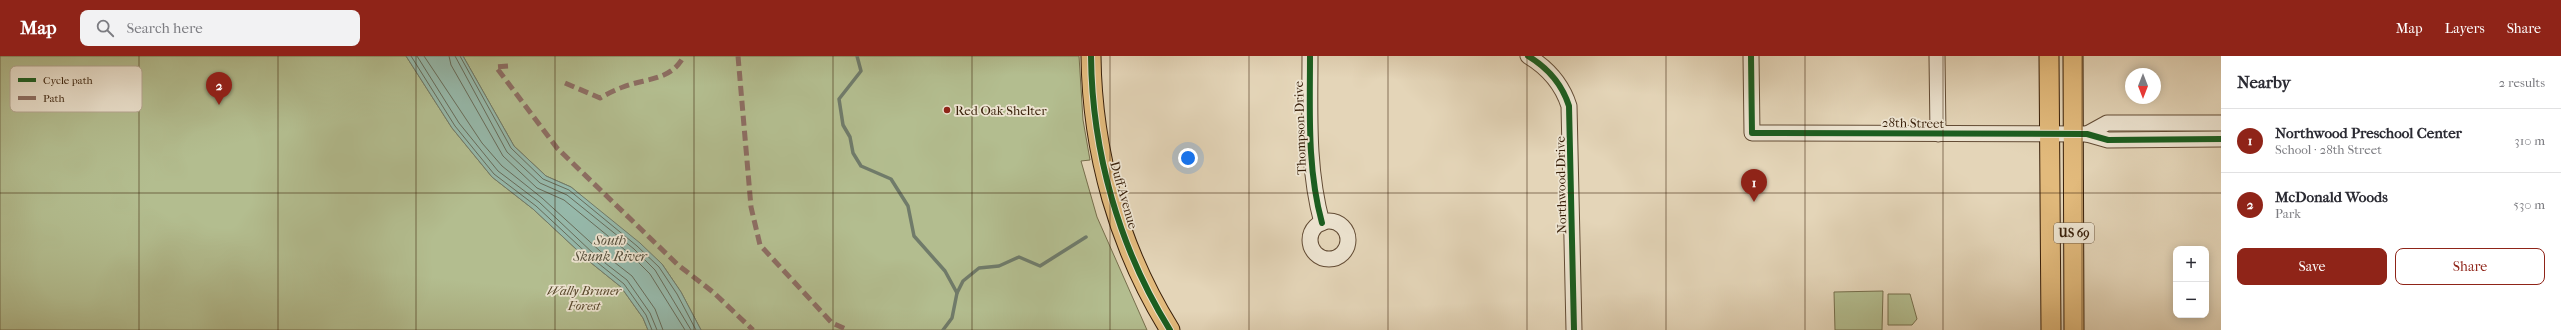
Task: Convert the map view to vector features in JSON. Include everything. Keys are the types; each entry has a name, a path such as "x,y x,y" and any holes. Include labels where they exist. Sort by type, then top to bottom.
{"main road":[{"name":"Duff Avenue","path":"1091,56 1096,128 1107,183 1134,260 1158,310 1170,330"},
{"name":"US 69","path":"2049,56 2050,330"},
{"name":"US 69","path":"2073,56 2081,135 2074,330"}],"street":[{"name":"Thompson Drive","path":"1310,56 1310,159 1315,196 1322,223"},
{"name":"Northwood Drive","path":"1528,56 1551,74 1564,90 1569,106 1574,330"},
{"name":"28th Street","path":"1751,56 1752,133 2081,135"},
{"path":"1937,56 1938,134"},
{"path":"2081,135 2107,123 2221,123"},
{"path":"2081,135 2108,140 2221,139"}],"green space":[{"name":"Wally Bruner Forest","path":"0,56 406,56 452,128 492,177 533,209 590,262 621,287 643,318 648,330 0,330"},
{"path":"463,56 1079,56 1083,120 1090,160 1081,161 1097,217 1147,330 701,330 681,292 662,264 571,187 546,176 514,146"},
{"path":"1883,291 1882,330 1835,330 1834,292"},
{"path":"1888,294 1910,294 1917,319 1912,325 1888,325"}],"water":[{"name":"South Skunk River","path":"406,56 463,56 514,146 546,176 571,187 640,243 662,264 681,292 701,330 648,330 643,318 621,287 590,262 533,209 492,177 452,128"}],"waterway":[{"path":"857,56 861,71 839,99 843,125 850,137 853,153 861,166 891,179 908,206 914,236 945,271 957,293 952,318 943,330"},
{"path":"957,293 963,281 979,268 999,266 1019,257 1040,266 1086,237"}],"marked path":[{"path":"565,83 600,98 623,87 657,78 672,70 679,64 684,56"},
{"path":"738,56 751,207 760,245 832,323 848,330"},
{"path":"508,66 496,67 557,148 678,265 713,292 753,330"}],"cycle path":[{"path":"1091,56 1097,128 1103,163 1112,198 1123,233 1136,266 1152,299 1170,330"},
{"path":"1310,56 1310,140 1314,182 1322,223"},
{"path":"1528,56 1548,71 1553,77 1566,98 1569,106 1574,330"},
{"path":"1751,56 1752,133 2087,134 2108,140 2221,139"}],"place":[{"name":"McDonald Woods","path":"219,105"},
{"name":"Red Oak Shelter","path":"947,110"},
{"name":"Northwood Preschool Center","path":"1754,202"}]}
